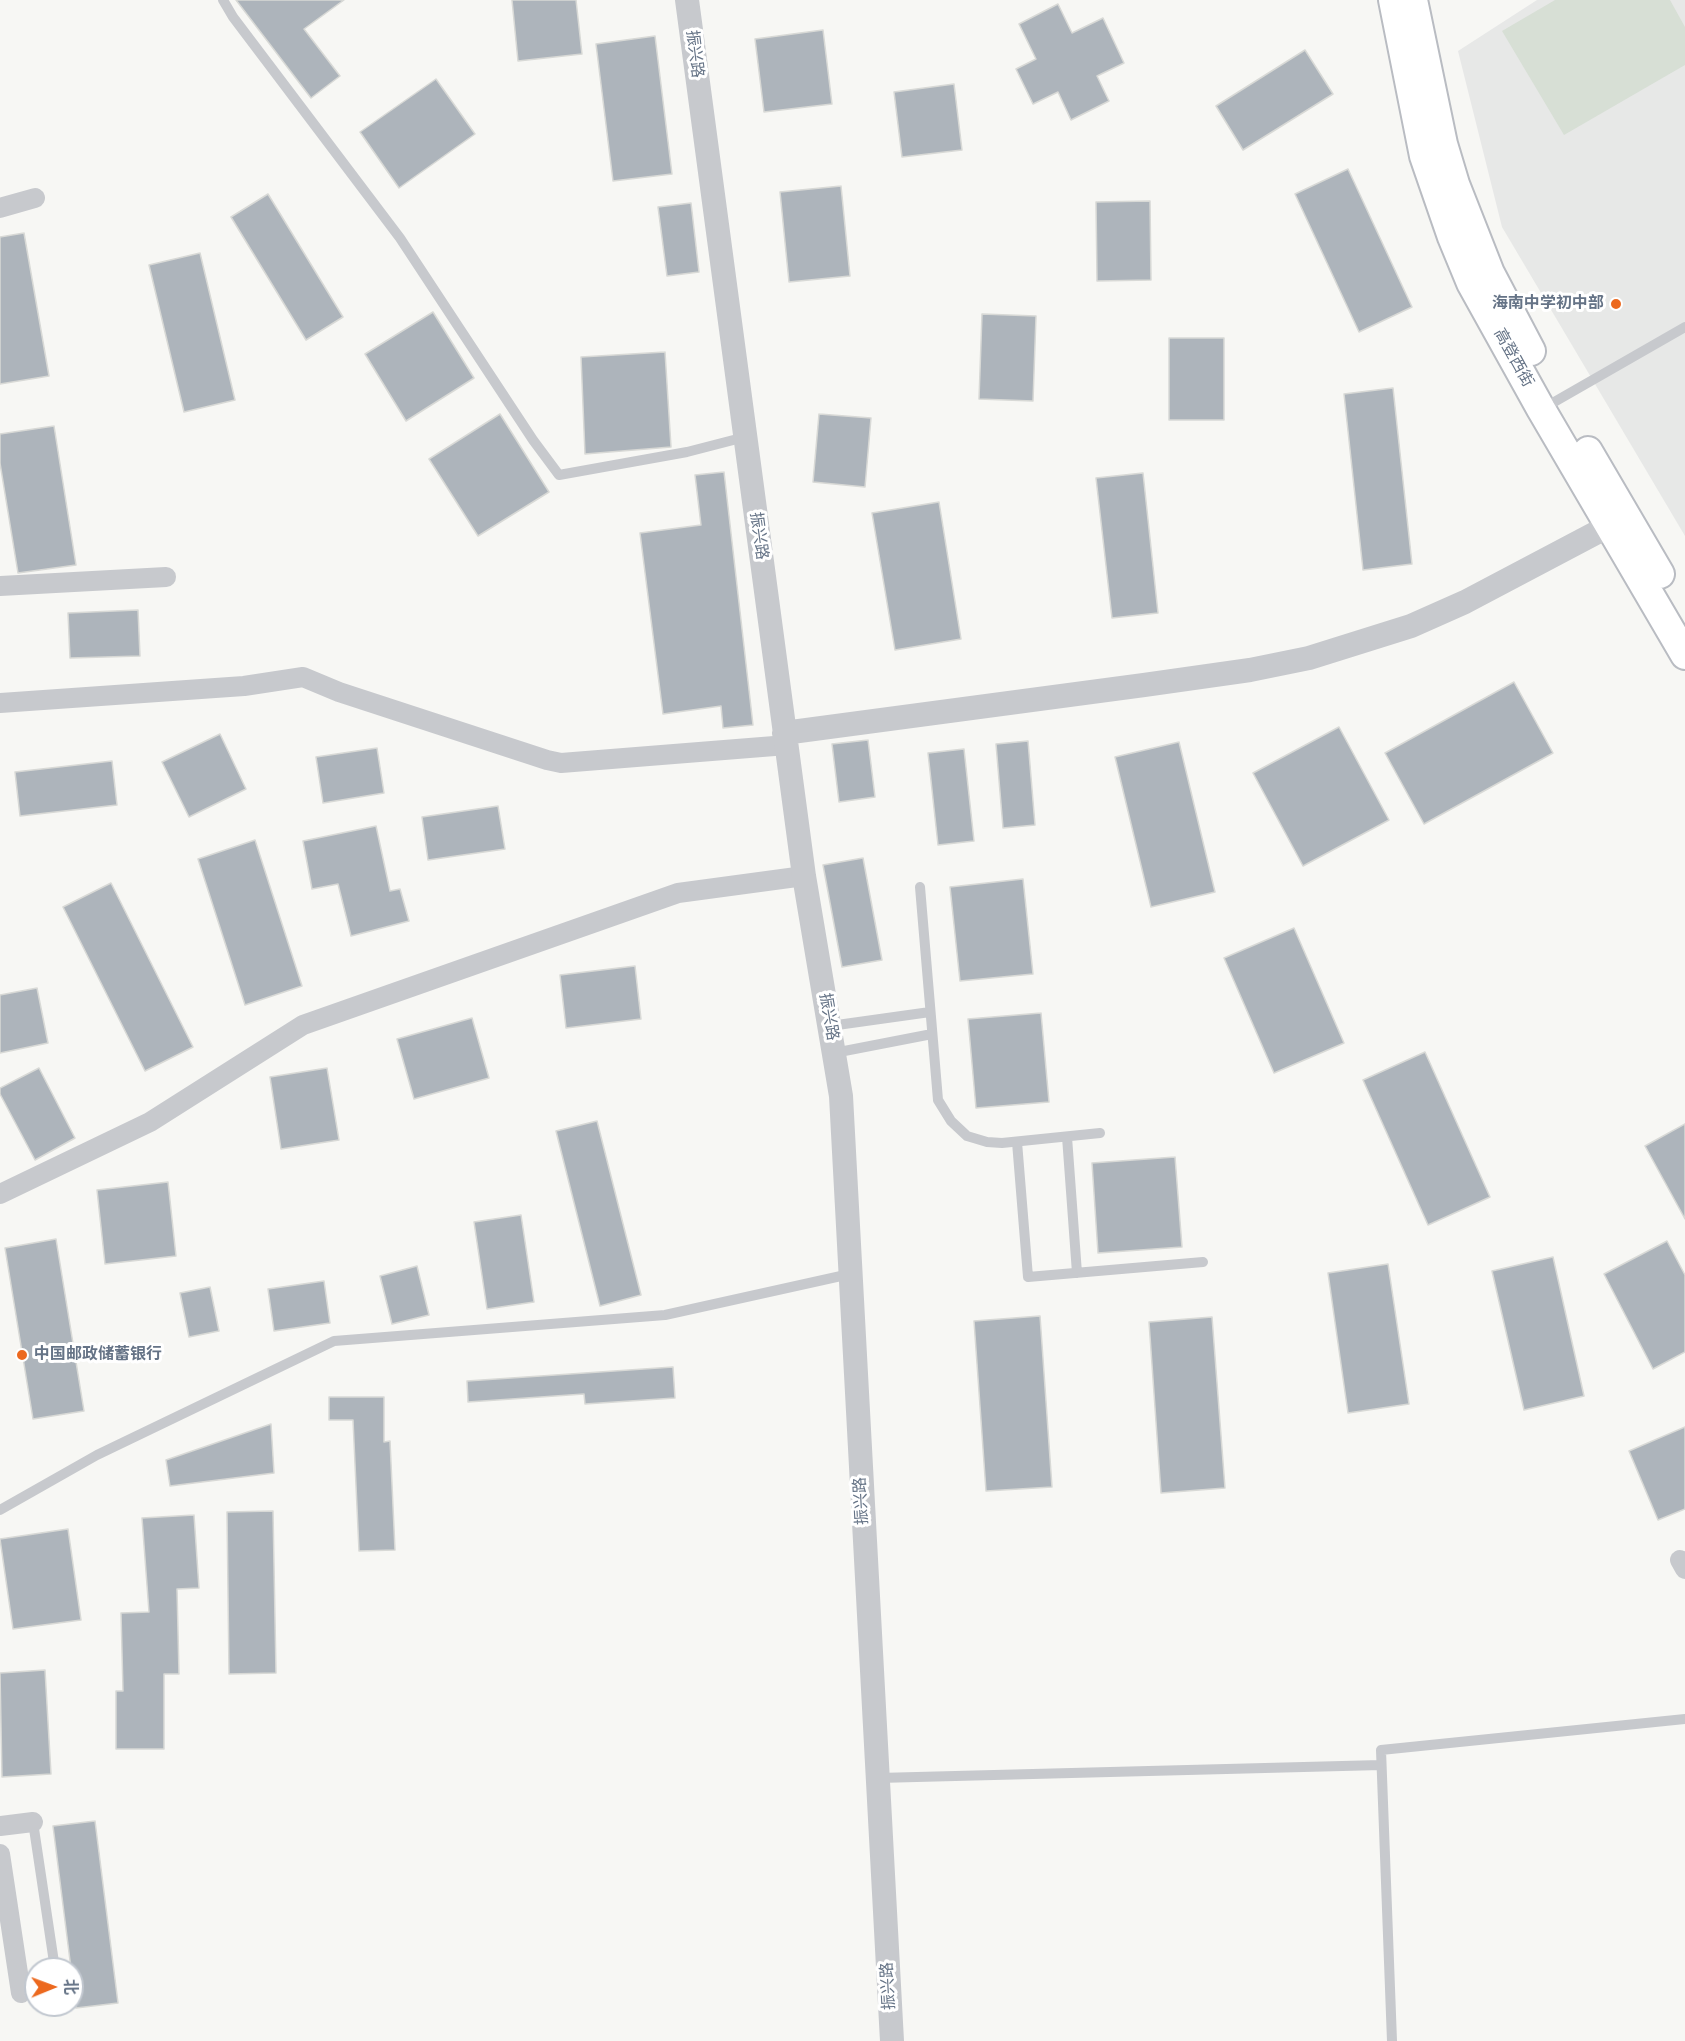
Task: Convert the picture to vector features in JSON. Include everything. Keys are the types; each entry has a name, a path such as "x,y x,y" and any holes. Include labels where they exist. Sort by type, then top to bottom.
{"main road":[{"name":"高登西街","path":"1393,0 1424,156 1471,283 1685,617"},
{"name":"高登西街","path":"1413,0 1443,144 1455,184 1490,273 1550,405 1610,526 1685,655"}],"street":[{"name":"振兴路","path":"687,0 804,876 841,1096 892,2041"},
{"path":"0,208 35,198"},
{"path":"0,703 244,686 303,677 339,692 514,750 561,763 785,739 1250,670 1309,658 1411,626 1465,602 1610,526"},
{"path":"0,585 166,577"},
{"path":"0,1194 150,1122 303,1025 678,893 804,876"},
{"path":"0,1826 33,1822"},
{"path":"0,1854 21,1993"}],"lane":[{"path":"223,0 233,17 400,238 533,440 559,474 687,452 745,437"},
{"path":"1550,405 1685,327"},
{"path":"920,887 938,1100 951,1121 967,1136 987,1142 1017,1142 1100,1133"},
{"path":"830,1026 930,1012"},
{"path":"834,1053 932,1034"},
{"path":"1067,1137 1077,1273"},
{"path":"1017,1142 1028,1277 1203,1262"},
{"path":"0,1510 97,1455 334,1341 665,1315 850,1274"},
{"path":"1392,2041 1381,1750 1685,1719"},
{"path":"878,1778 1381,1765"},
{"path":"33,1822 53,1957"}],"shaded area":[{"name":"海南中学初中部","path":"1537,0 1685,0 1685,536 1502,227 1458,51"},
{"path":"1555,0 1670,0 1685,27 1685,65 1564,135 1502,31"}],"building":[{"path":"236,0 344,0 304,29 340,76 311,98"},
{"path":"512,0 576,0 582,54 518,61"},
{"path":"1058,4 1072,33 1103,18 1124,63 1097,76 1109,101 1071,120 1058,92 1033,104 1016,69 1036,59 1019,24"},
{"path":"823,30 832,104 764,112 755,39"},
{"path":"655,36 672,174 613,181 596,44"},
{"path":"1305,50 1333,94 1243,150 1216,106"},
{"path":"436,79 475,134 399,188 360,132"},
{"path":"954,84 962,150 902,157 894,92"},
{"path":"1348,169 1412,307 1359,332 1295,194"},
{"path":"841,186 850,276 789,282 780,192"},
{"path":"268,194 343,317 306,340 231,217"},
{"path":"1150,201 1151,280 1097,281 1096,202"},
{"path":"691,203 699,272 667,276 658,207"},
{"path":"24,233 49,376 0,384 0,237"},
{"path":"200,253 235,400 184,412 149,265"},
{"path":"433,312 474,378 406,421 365,354"},
{"path":"982,314 1036,316 1033,401 979,399"},
{"path":"1169,338 1224,338 1224,420 1169,420"},
{"path":"665,352 671,447 585,454 581,357"},
{"path":"1393,388 1412,564 1363,570 1344,394"},
{"path":"500,414 549,492 478,536 429,459"},
{"path":"819,414 871,418 865,487 813,482"},
{"path":"54,426 76,565 18,573 0,463 0,434"},
{"path":"724,472 753,725 723,728 721,706 663,714 640,533 701,525 695,475"},
{"path":"1143,473 1158,613 1112,618 1096,478"},
{"path":"939,502 961,639 895,650 872,513"},
{"path":"138,610 140,656 70,658 68,613"},
{"path":"1514,682 1553,753 1424,824 1385,753"},
{"path":"1339,727 1389,820 1303,866 1253,773"},
{"path":"220,734 246,789 189,817 162,762"},
{"path":"868,740 875,797 839,802 832,744"},
{"path":"1028,741 1035,825 1003,828 996,744"},
{"path":"1179,742 1215,892 1151,907 1115,757"},
{"path":"377,748 384,793 323,803 316,757"},
{"path":"964,749 974,841 938,845 928,753"},
{"path":"112,761 117,805 20,816 15,772"},
{"path":"498,806 505,849 428,860 422,817"},
{"path":"376,826 390,891 400,889 409,921 351,936 338,884 312,889 303,841"},
{"path":"255,840 302,986 245,1005 198,859"},
{"path":"863,858 882,960 842,967 823,865"},
{"path":"1023,879 1033,974 960,981 950,887"},
{"path":"111,883 193,1047 145,1071 63,907"},
{"path":"1294,928 1344,1043 1274,1073 1224,958"},
{"path":"635,966 641,1019 566,1028 560,975"},
{"path":"37,988 48,1043 0,1053 0,995"},
{"path":"1041,1013 1049,1102 976,1108 968,1019"},
{"path":"472,1018 489,1078 414,1099 397,1039"},
{"path":"1425,1052 1490,1197 1428,1225 1363,1080"},
{"path":"39,1068 75,1138 35,1160 0,1094 0,1088"},
{"path":"327,1068 339,1140 281,1149 270,1077"},
{"path":"597,1121 641,1295 600,1306 556,1131"},
{"path":"1685,1124 1685,1219 1645,1146"},
{"path":"1175,1157 1182,1247 1098,1253 1092,1163"},
{"path":"168,1182 176,1256 105,1264 97,1190"},
{"path":"521,1215 534,1302 487,1309 474,1222"},
{"path":"56,1239 84,1411 33,1419 5,1248"},
{"path":"1667,1241 1685,1275 1685,1352 1653,1369 1604,1274"},
{"path":"1553,1257 1584,1396 1524,1410 1492,1271"},
{"path":"1388,1264 1409,1404 1348,1413 1328,1273"},
{"path":"417,1266 429,1315 392,1324 380,1276"},
{"path":"324,1281 330,1323 274,1331 268,1289"},
{"path":"210,1287 219,1331 189,1337 180,1293"},
{"path":"1040,1316 1052,1487 986,1491 974,1321"},
{"path":"1212,1317 1225,1488 1161,1493 1149,1322"},
{"path":"673,1367 675,1398 585,1404 584,1394 468,1402 467,1381"},
{"path":"329,1397 384,1397 384,1442 390,1441 395,1550 359,1551 353,1420 329,1420"},
{"path":"271,1424 274,1473 170,1486 166,1460"},
{"path":"1685,1427 1685,1509 1658,1520 1629,1451"},
{"path":"273,1511 276,1673 229,1674 227,1512"},
{"path":"194,1515 199,1588 177,1589 179,1674 164,1674 164,1749 116,1749 116,1691 123,1691 121,1613 149,1612 142,1518"},
{"path":"68,1529 81,1620 13,1629 0,1539"},
{"path":"45,1670 51,1774 2,1777 0,1673"},
{"path":"95,1821 118,2003 84,2007 84,1957 70,1957 53,1826"}],"place":[{"name":"海南中学初中部","path":"1616,304"},
{"name":"中国邮政储蓄银行","path":"22,1355"}]}
